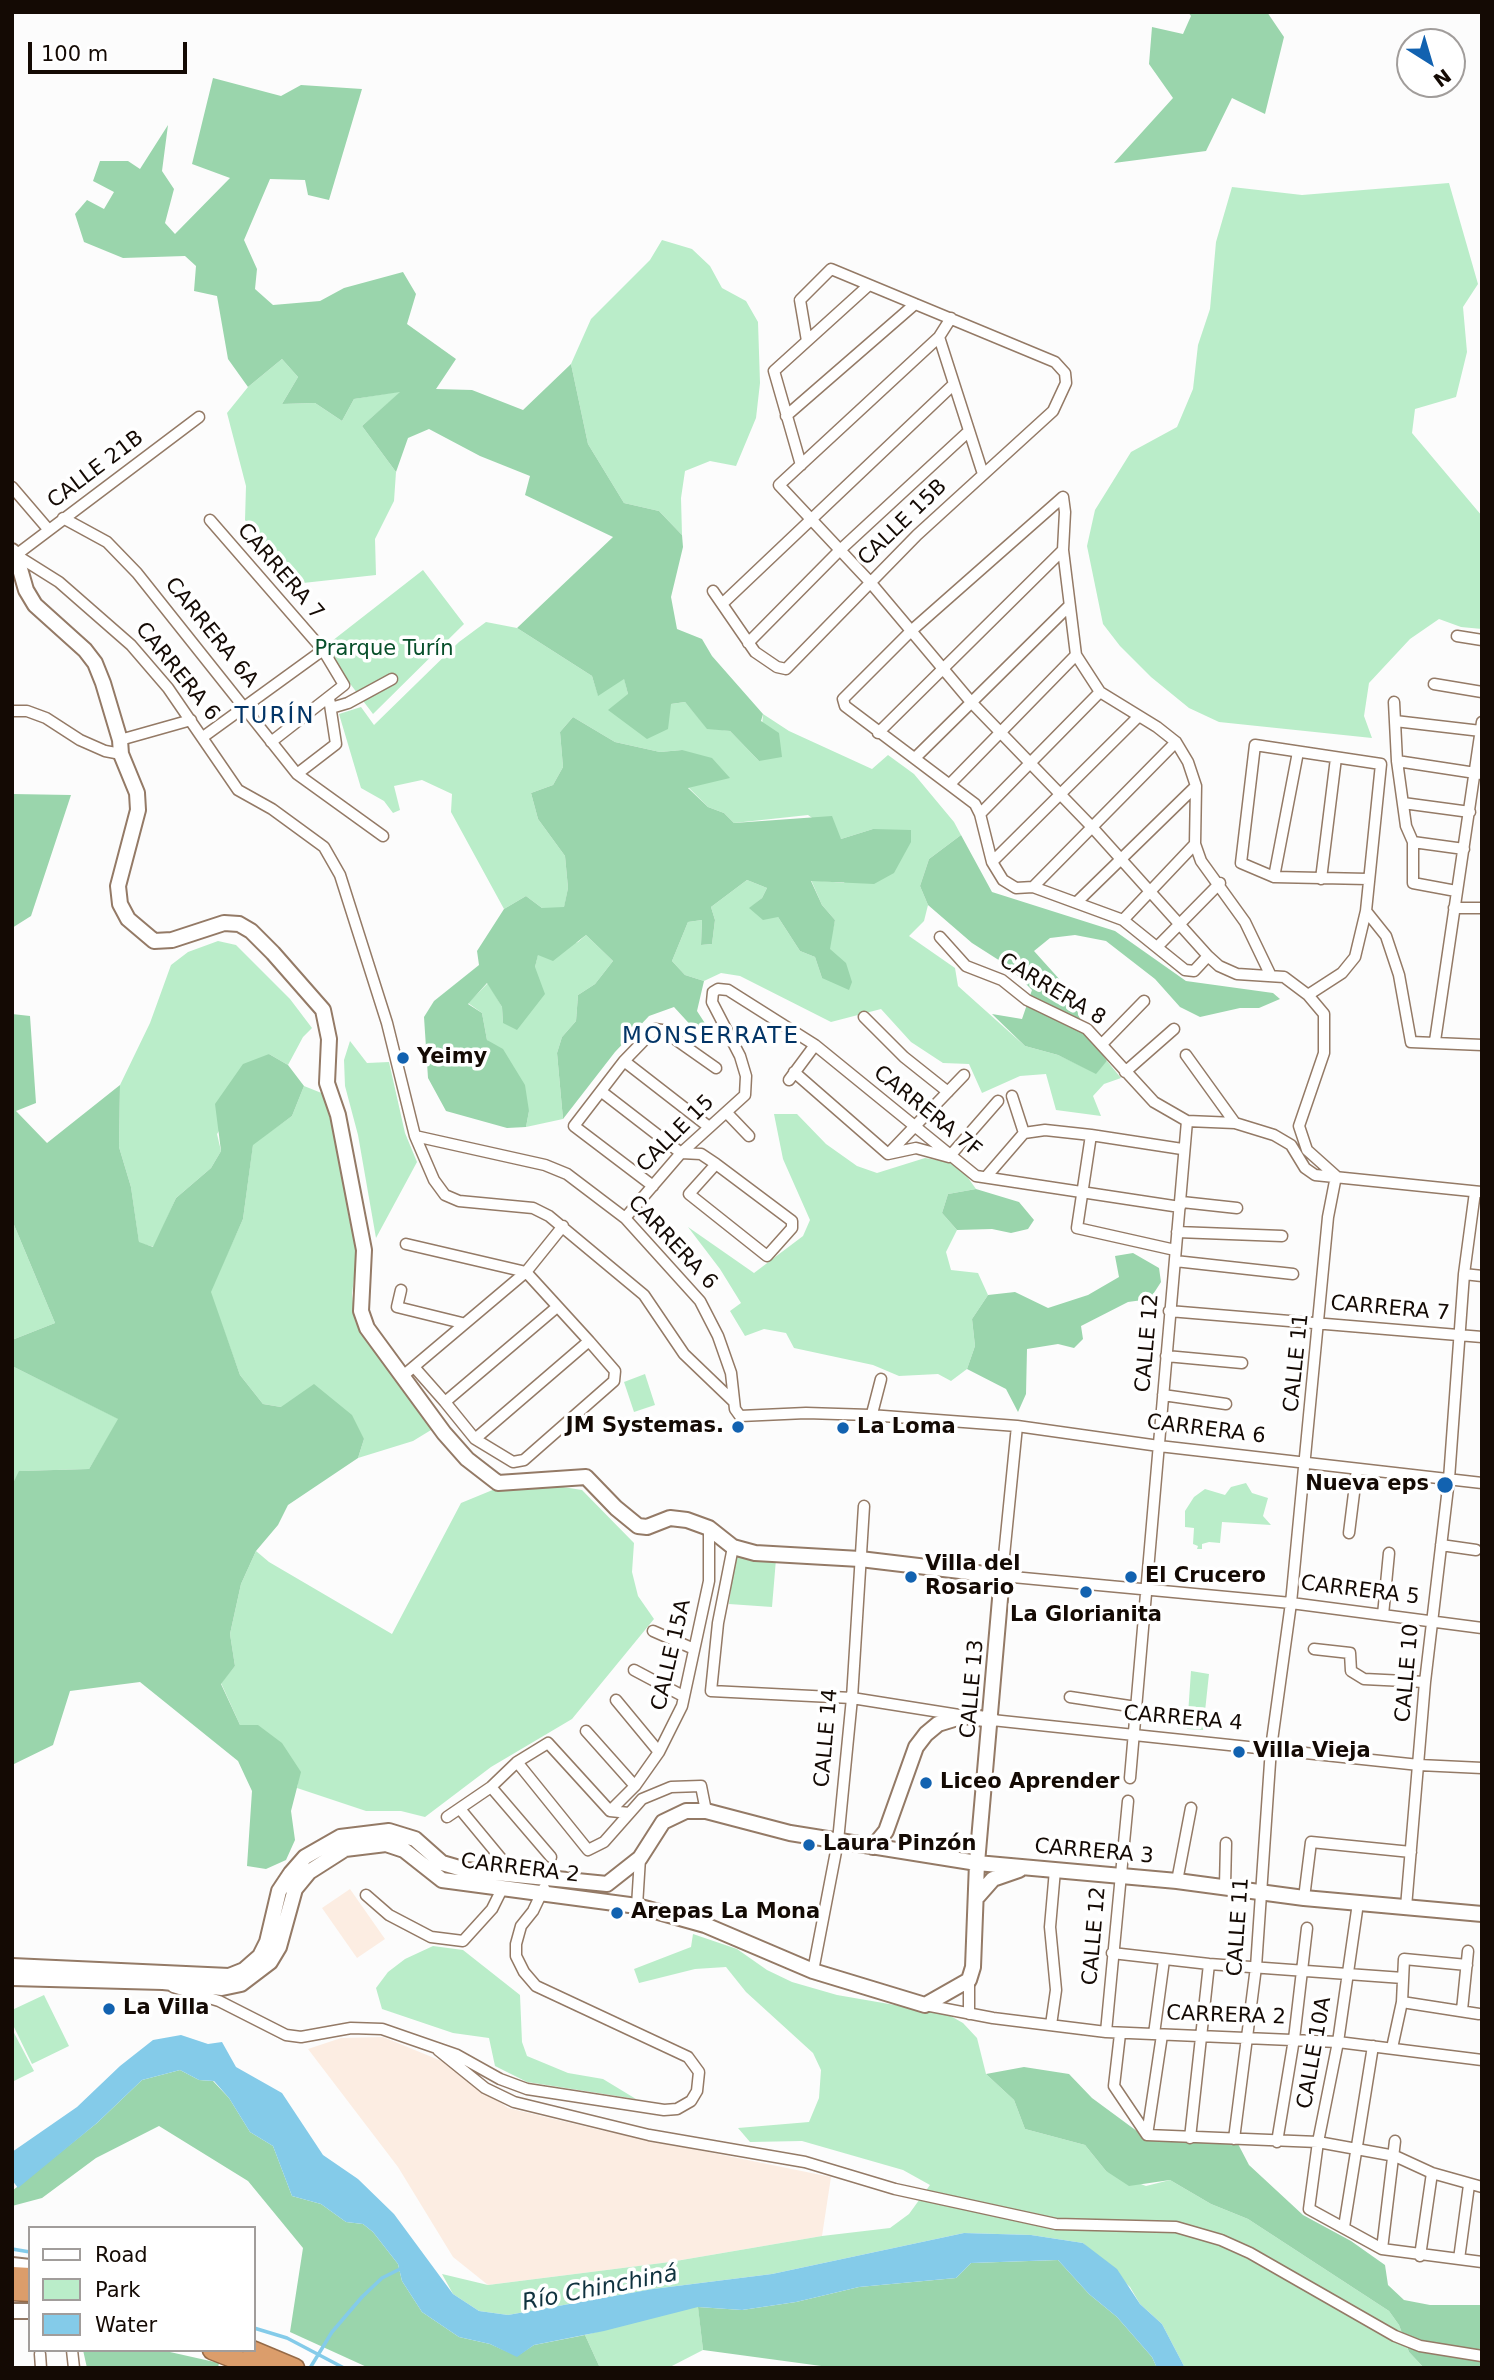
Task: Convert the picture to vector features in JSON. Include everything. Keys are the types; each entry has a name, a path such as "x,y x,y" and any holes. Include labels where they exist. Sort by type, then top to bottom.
{"highway":[{"path":"219,2352 251,2361 295,2368"}],"main road":[{"path":"15,560 26,590 35,605 95,663 137,793 138,810 118,886 120,904 128,919 146,938 154,941 172,940 224,923 239,924 266,946 323,1010 329,1039 327,1083 338,1115 364,1250 361,1311 367,1328 409,1371 444,1433 467,1459 498,1483 586,1477 638,1526 647,1527 670,1518 687,1520 709,1528 733,1547"},
{"name":"CARRERA 5","path":"733,1547 755,1553 860,1559 1002,1576"},
{"name":"CALLE 13","path":"969,1980 976,1950 977,1863 992,1720 1002,1576"},
{"path":"873,1847 886,1831 916,1747 938,1724 964,1716"},
{"name":"CARRERA 4","path":"964,1716 992,1720"},
{"path":"640,1858 663,1822 686,1811 706,1811"},
{"name":"CARRERA 3","path":"706,1811 790,1833 977,1863 1119,1875 1225,1886 1304,1898 1482,1914"},
{"name":"CARRERA 2","path":"12,1966 211,1977 236,1973 260,1956 267,1942 279,1891 291,1873 305,1857 340,1837 389,1831 415,1839 442,1863 466,1870 513,1873 592,1885 607,1884 640,1858"},
{"name":"CARRERA 2","path":"12,1978 163,1982 222,1988 241,1984 270,1962 279,1947 295,1889 309,1872 345,1849 386,1844 404,1850 442,1880 637,1906 705,1925 813,1971 925,2005"},
{"path":"978,1896 993,1879 1028,1868"},
{"path":"925,2005 954,1991 969,1980"}],"street":[{"path":"807,341 800,300 831,269 951,318 939,337 779,485 870,582 971,702 1122,859 1208,956 1219,966 1237,974 1270,974 1284,977 1308,995 1324,1013 1326,1040 1299,1126 1301,1138 1319,1164 1336,1176"},
{"path":"801,465 774,371 869,285"},
{"path":"786,416 915,304"},
{"name":"CALLE 15B","path":"748,643 769,663 786,668 870,582 1053,411 1066,383 1065,373 1055,362 951,318"},
{"path":"939,337 983,474"},
{"path":"722,604 954,384"},
{"name":"CALLE 21B","path":"15,560 48,529 199,416"},
{"path":"713,591 748,643 839,551 969,431"},
{"path":"12,486 48,529"},
{"path":"1208,956 1194,971 1185,970 1123,920 1078,901 1033,887 1016,888 1003,880 992,862 975,804 845,706 843,699 911,631 1063,497 1063,550 1076,655 1100,692 1175,742 1188,762 1196,786 1195,844 1201,861 1220,883 1245,922 1270,974"},
{"name":"CARRERA 6A","path":"63,518 107,542 161,602 246,706 297,774 383,836"},
{"name":"CARRERA 7","path":"210,520 323,650 344,685 330,703"},
{"path":"878,733 1063,550"},
{"name":"CARRERA 6","path":"15,560 59,582 109,623 147,663 191,720 237,790 303,830 324,847 340,876 395,1050 415,1136 545,1165 567,1174 625,1218 700,1301 718,1336 731,1373 733,1401 740,1416 749,1418 806,1413 870,1415 1017,1426 1305,1464 1482,1483"},
{"path":"916,757 1068,607"},
{"path":"1457,636 1482,640"},
{"path":"203,737 323,650"},
{"path":"950,784 1076,655"},
{"path":"271,742 330,703 348,703 392,679"},
{"path":"1434,684 1482,692"},
{"path":"980,814 1100,692"},
{"path":"1394,702 1397,761 1413,842 1413,883 1456,891"},
{"path":"297,774 336,744 330,703"},
{"path":"12,711 27,711 46,718 80,740 121,747 191,720"},
{"path":"992,862 1139,716"},
{"path":"1395,721 1481,727 1478,774 1456,891 1435,1041"},
{"path":"1033,887 1175,742"},
{"path":"1308,995 1350,965 1366,911 1381,764 1255,745 1241,863 1274,877 1368,879"},
{"path":"1274,877 1298,752"},
{"path":"1321,879 1336,758"},
{"path":"1397,761 1478,774"},
{"path":"1078,901 1196,786"},
{"path":"1404,803 1470,812"},
{"path":"1413,842 1464,849"},
{"path":"1123,920 1195,844"},
{"path":"1158,946 1220,883"},
{"path":"1454,908 1482,908"},
{"path":"1366,911 1386,936 1399,975 1408,1038 1416,1044 1435,1041 1482,1045"},
{"name":"CARRERA 8","path":"940,937 966,966 1002,979 1027,1000 1087,1029 1103,1043 1125,1072 1154,1102 1187,1121 1235,1123 1283,1140 1291,1145 1309,1172 1478,1192"},
{"name":"CARRERA 7F","path":"746,1076 740,1056 712,1002 713,992 718,989 729,990 815,1045 968,1172 1083,1192 1181,1205 1237,1208"},
{"path":"1103,1043 1144,1001"},
{"path":"864,1017 904,1057 948,1092"},
{"path":"1125,1072 1174,1029"},
{"path":"653,1186 574,1126 650,1031 662,1030 716,1068"},
{"path":"815,1045 792,1076 888,1154 916,1149 950,1157 998,1101"},
{"path":"1186,1055 1235,1123"},
{"path":"624,1061 709,1126"},
{"path":"888,1154 915,1129 964,1075"},
{"name":"CALLE 15","path":"625,1218 681,1153 745,1095 746,1076"},
{"path":"602,1092 681,1153 701,1154 716,1164 792,1221 792,1228 766,1256 689,1195 716,1164"},
{"path":"1012,1096 1024,1133"},
{"path":"727,1113 749,1136"},
{"name":"CALLE 12","path":"1130,1777 1169,1311 1181,1205 1182,1149 1187,1121"},
{"path":"986,1177 1024,1133 1045,1130 1182,1149"},
{"path":"1091,1135 1077,1228 1175,1255 1293,1274"},
{"path":"415,1136 434,1180 446,1195 459,1201 533,1208 563,1226 644,1296 684,1354 733,1401"},
{"name":"CALLE 11","path":"1234,2139 1256,1967 1271,1748 1291,1603 1320,1323 1328,1217 1336,1176"},
{"name":"CALLE 10","path":"1406,1907 1425,1682 1448,1479 1464,1274 1478,1192"},
{"path":"406,1244 526,1272 615,1371 614,1381 524,1460 513,1462 475,1439 445,1402 409,1371 462,1323 526,1272 563,1226"},
{"path":"1178,1232 1282,1236"},
{"path":"1464,1274 1482,1276"},
{"path":"401,1290 397,1307 462,1323"},
{"path":"445,1402 557,1307"},
{"name":"CARRERA 7","path":"1169,1311 1482,1337"},
{"path":"475,1439 589,1341"},
{"path":"1167,1356 1242,1363"},
{"path":"869,1429 870,1415 881,1379"},
{"path":"1163,1395 1226,1404"},
{"name":"CALLE 13","path":"1002,1576 1017,1426"},
{"path":"1349,1533 1357,1469"},
{"name":"CALLE 14","path":"813,1971 819,1951 838,1841 852,1698 864,1506"},
{"name":"CALLE 15A","path":"610,1811 635,1786 676,1723 709,1581 709,1528"},
{"path":"1441,1545 1476,1550"},
{"name":"CARRERA 4","path":"733,1547 718,1623 712,1691 852,1698 964,1716"},
{"path":"1383,1615 1389,1553"},
{"name":"CARRERA 5","path":"1002,1576 1291,1603 1482,1629"},
{"path":"653,1631 694,1649"},
{"path":"1314,1649 1350,1653 1351,1671 1364,1679 1425,1682"},
{"path":"634,1670 683,1696"},
{"path":"1070,1697 1136,1707"},
{"path":"616,1700 659,1752"},
{"name":"CARRERA 4","path":"992,1720 1419,1765 1482,1768"},
{"path":"586,1731 635,1786"},
{"path":"447,1817 491,1787 516,1762 548,1742 610,1811 629,1813"},
{"path":"516,1762 588,1850 604,1842 642,1799 671,1787 701,1786 706,1811"},
{"path":"491,1787 551,1857"},
{"name":"CALLE 12","path":"1106,2032 1128,1801"},
{"path":"1177,1881 1191,1808"},
{"name":"CARRERA 2","path":"460,1810 513,1873"},
{"path":"1304,1898 1311,1842 1410,1852"},
{"path":"1225,1886 1226,1843"},
{"path":"637,1906 640,1858"},
{"path":"1051,2025 1056,1990 1050,1927 1055,1870"},
{"path":"163,1982 219,2001 286,2035 301,2037 351,2028 382,2029 457,2055 500,2079 527,2089 664,2110 677,2109 691,2101 697,2091 699,2072 688,2057 536,1986 516,1956 521,1926 543,1894 546,1877"},
{"path":"366,1895 389,1915 431,1937 457,1941 468,1939 492,1909 502,1889"},
{"name":"CALLE 10A","path":"1344,2227 1309,2209 1318,2142 1338,2042 1358,1903"},
{"path":"1277,2142 1294,2039 1307,1927"},
{"path":"1462,2010 1468,1951"},
{"path":"1112,1953 1164,1960 1403,1979"},
{"path":"1392,2048 1402,2002 1404,1959 1467,1965"},
{"path":"1147,2135 1164,1960"},
{"path":"1190,2138 1204,2035 1209,1964"},
{"path":"969,1980 969,2014"},
{"path":"1402,2002 1479,2014"},
{"name":"CARRERA 2","path":"925,2005 969,2014 1120,2034 1338,2042 1482,2060"},
{"path":"1120,2034 1114,2086 1147,2135"},
{"path":"1373,2046 1344,2227 1382,2249 1482,2262"},
{"path":"438,2050 485,2088 514,2102 649,2135 805,2162 895,2189 1056,2224 1176,2227 1221,2240 1250,2253 1395,2336 1420,2346 1482,2357"},
{"path":"1147,2135 1318,2142 1395,2156 1432,2173 1482,2187"},
{"path":"1382,2249 1395,2141"},
{"path":"1420,2256 1432,2173"},
{"path":"1459,2259 1469,2185"},
{"path":"40,2354 41,2368"}],"shaded area":[{"path":"350,1889 385,1939 357,1958 322,1908"},
{"path":"383,2037 444,2062 508,2108 600,2130 831,2177 822,2236 670,2262 488,2285 453,2257 398,2167 308,2049 341,2038"}],"green space":[{"path":"1188,12 1267,12 1284,37 1265,114 1232,98 1206,151 1114,163 1173,98 1149,64 1152,27 1183,34 1191,16"},
{"path":"213,78 281,96 301,85 362,89 329,200 308,195 305,180 270,179 244,240 257,269 255,289 273,305 320,301 344,288 403,272 416,294 407,324 456,359 436,389 472,390 523,410 571,364 588,444 624,503 659,511 682,535 683,547 671,597 677,629 702,639 712,656 763,714 761,721 779,733 782,757 759,761 730,731 707,729 685,702 671,704 668,729 647,739 608,710 628,694 624,679 598,696 592,676 517,628 613,537 525,495 530,476 480,456 429,429 408,438 396,472 362,426 400,392 354,399 342,421 315,403 282,404 298,377 282,359 248,387 228,359 217,296 194,291 196,266 185,256 123,258 84,242 75,214 87,200 104,209 114,192 93,181 100,161 128,161 140,169 168,125 162,171 174,189 165,223 175,234 230,178 192,164"},
{"path":"1449,183 1478,284 1463,307 1467,352 1456,397 1415,409 1412,433 1482,516 1482,629 1461,627 1439,619 1410,639 1369,683 1364,716 1372,738 1219,722 1189,708 1151,677 1120,646 1103,624 1087,546 1095,510 1131,452 1177,427 1193,389 1198,345 1210,309 1216,242 1232,187 1302,195"},
{"path":"662,240 692,249 710,266 722,288 746,301 758,322 760,383 756,418 736,466 710,461 685,471 681,498 682,535 659,511 624,503 588,444 571,364 591,319 650,260"},
{"path":"282,359 298,377 282,404 315,403 342,421 354,399 402,391 362,426 396,472 394,501 375,539 376,575 303,583 283,568 245,520 246,486 227,413 248,387"},
{"name":"Prarque Turín","path":"423,570 464,624 373,714 323,648"},
{"path":"486,622 517,628 592,676 598,695 624,678 628,694 671,704 685,702 707,728 730,731 759,761 763,714 789,731 872,769 888,755 914,774 954,822 961,835 929,859 920,886 928,905 924,921 909,936 955,968 958,986 1025,1046 1058,1055 1096,1073 1107,1061 1121,1078 1104,1084 1093,1096 1101,1116 1056,1110 1046,1074 1020,1076 982,1093 969,1064 943,1063 911,1042 881,1009 831,1022 740,976 721,973 704,981 685,975 672,961 688,922 702,920 701,945 712,944 715,920 711,907 747,880 767,888 762,898 750,908 778,917 800,951 815,957 822,978 835,920 822,905 811,880 844,883 873,829 841,839 808,815 734,823 724,813 708,807 688,787 682,750 660,752 615,742 573,717 560,732 563,767 553,785 531,793 538,819 565,856 568,888 564,908 542,908 526,896 504,909 451,812 452,794 422,780 394,786 400,810 393,813 384,801 361,788 339,714 361,707 374,725 459,642"},
{"path":"573,717 615,742 660,752 682,750 712,758 730,778 688,788 708,807 724,813 734,823 832,816 841,839 873,829 911,830 911,842 894,873 874,884 811,881 822,905 835,920 830,949 846,963 852,982 849,990 822,978 815,957 800,951 778,917 763,920 749,908 762,898 767,888 747,880 711,907 715,920 712,944 701,945 702,920 688,922 672,961 685,975 704,981 697,1011 710,1031 696,1031 674,1007 649,1016 615,1052 563,1119 557,1053 562,1037 576,1021 578,995 595,984 613,961 586,935 553,961 538,955 535,967 545,994 517,1030 503,1023 502,1007 487,983 468,1004 482,1013 487,1040 503,1049 525,1085 529,1111 526,1127 507,1128 446,1111 428,1078 424,1017 434,1001 479,965 477,951 504,909 526,896 542,908 564,907 568,888 565,856 538,819 531,793 553,785 563,767 560,732"},
{"path":"12,794 71,795 31,916 12,928"},
{"path":"961,835 992,892 1115,931 1186,981 1273,993 1280,999 1259,1008 1240,1008 1200,1017 1180,1007 1155,979 1106,941 1075,935 1050,938 1034,951 1070,991 1083,1027 1107,1061 1096,1074 1058,1055 1025,1046 992,1014 1022,1019 1032,990 1008,966 972,943 928,905 920,886 929,859"},
{"path":"586,935 613,961 595,984 578,995 576,1021 562,1037 557,1053 563,1119 526,1127 529,1111 487,1040 482,1013 468,1003 488,983 502,1007 503,1023 535,967 538,954 578,942"},
{"path":"218,941 236,945 290,999 312,1028 303,1037 288,1065 269,1054 217,1134 221,1151 211,1168 176,1198 154,1247 139,1243 131,1187 119,1147 120,1085 150,1023 171,965 188,952"},
{"path":"12,1014 30,1016 36,1103 16,1111 47,1143 120,1085 119,1147 131,1187 139,1242 153,1247 176,1198 211,1168 221,1151 215,1104 243,1064 269,1054 288,1065 304,1086 292,1116 253,1145 243,1219 211,1292 240,1375 263,1404 281,1407 314,1384 352,1415 364,1439 358,1458 288,1505 278,1525 256,1551 241,1584 230,1634 235,1666 221,1684 240,1725 258,1725 282,1743 301,1772 291,1811 295,1840 286,1860 266,1869 247,1866 252,1791 238,1761 140,1682 70,1691 53,1745 12,1765 12,1485 19,1471 89,1469 118,1419 12,1366 12,1340 55,1323 12,1220"},
{"path":"350,1041 367,1063 389,1062 405,1133 417,1162 376,1238 358,1135 345,1086 344,1060"},
{"path":"304,1086 324,1094 338,1135 348,1213 357,1255 352,1294 355,1321 373,1350 436,1427 413,1441 358,1458 364,1439 281,1407 263,1404 240,1375 210,1292 243,1219 253,1144 292,1116"},
{"path":"774,1114 797,1114 826,1144 857,1166 877,1173 925,1158 949,1162 966,1175 976,1189 948,1194 942,1213 957,1230 946,1252 951,1270 978,1273 988,1295 972,1319 975,1346 967,1369 951,1381 938,1374 899,1376 873,1365 794,1348 786,1333 764,1329 745,1336 730,1311 741,1303 720,1269 688,1227 754,1273 803,1236 810,1220 783,1159"},
{"path":"976,1189 1019,1202 1034,1220 1028,1229 1011,1233 992,1229 957,1230 942,1213 948,1194"},
{"path":"12,1220 55,1323 12,1340"},
{"path":"1133,1253 1159,1268 1161,1282 1150,1299 1128,1302 1081,1326 1083,1339 1074,1348 1058,1344 1027,1349 1026,1394 1018,1412 1006,1389 967,1369 975,1346 972,1319 988,1295 1015,1292 1048,1308 1088,1295 1119,1277 1115,1256"},
{"path":"12,1366 119,1419 89,1469 20,1471 12,1485"},
{"path":"645,1374 655,1405 634,1412 624,1382"},
{"path":"1246,1483 1252,1493 1268,1498 1263,1516 1271,1525 1222,1522 1220,1543 1209,1542 1202,1544 1202,1549 1197,1549 1198,1546 1193,1544 1194,1528 1185,1527 1185,1511 1194,1497 1205,1489 1225,1495 1231,1487"},
{"path":"550,1485 582,1490 634,1543 632,1572 638,1596 654,1619 572,1719 491,1767 425,1817 401,1811 366,1811 297,1788 300,1771 240,1725 221,1683 235,1666 230,1634 241,1584 256,1551 269,1562 392,1634 461,1503 495,1489"},
{"path":"735,1555 776,1559 772,1607 729,1604"},
{"path":"1191,1671 1209,1674 1203,1730 1187,1729"},
{"path":"693,1934 737,1949 767,1970 792,1982 837,1995 947,2014 963,2023 977,2038 986,2074 1014,2100 1025,2129 1085,2145 1106,2171 1146,2186 1170,2180 1211,2204 1248,2219 1389,2311 1399,2325 1409,2352 1424,2368 1185,2368 1162,2324 1140,2304 1130,2287 1083,2243 1031,2235 964,2233 772,2274 653,2289 508,2315 479,2311 453,2294 442,2274 488,2285 670,2262 822,2236 890,2228 909,2214 930,2185 903,2170 802,2141 750,2142 738,2128 809,2122 819,2098 821,2070 813,2053 746,1992 726,1967 695,1969 639,1983 634,1969 691,1947"},
{"path":"433,1946 463,1950 520,1995 522,2042 527,2056 568,2073 603,2079 636,2099 527,2082 495,2066 489,2038 453,2033 382,2009 376,1988 388,1972 405,1959"},
{"path":"44,1995 69,2046 32,2064 12,2023 12,2010"},
{"path":"12,2029 34,2071 12,2082"},
{"path":"1024,2067 1069,2074 1092,2098 1149,2140 1237,2142 1249,2165 1303,2215 1351,2241 1385,2265 1388,2285 1404,2300 1430,2305 1482,2305 1482,2368 1424,2368 1409,2352 1399,2325 1389,2311 1248,2219 1211,2204 1170,2180 1129,2186 1106,2171 1085,2145 1025,2129 1014,2100 986,2074"},
{"path":"180,2070 199,2080 213,2081 229,2098 250,2132 273,2146 292,2196 321,2204 346,2222 363,2224 373,2232 398,2264 402,2281 422,2312 459,2337 490,2344 517,2356 534,2345 585,2335 600,2368 369,2368 290,2332 303,2248 248,2181 159,2126 96,2158 42,2198 12,2206 12,2191 97,2123 142,2080"},
{"path":"1058,2260 1089,2294 1117,2317 1152,2357 1157,2368 836,2368 703,2350 698,2307 742,2310 796,2302 859,2287 956,2278 971,2263"},
{"path":"698,2306 703,2350 668,2368 600,2368 585,2335"},
{"path":"83,2352 170,2352 219,2363 218,2368 87,2368"}],"water":[{"path":"181,2035 208,2044 222,2042 236,2067 282,2093 323,2155 358,2179 394,2214 453,2294 479,2311 508,2315 653,2289 772,2274 964,2233 1031,2235 1083,2243 1117,2269 1140,2304 1162,2324 1185,2368 1157,2368 1152,2357 1117,2317 1089,2294 1058,2260 971,2263 956,2278 859,2287 796,2302 742,2310 698,2307 604,2331 534,2345 517,2357 490,2344 459,2337 422,2312 402,2281 398,2264 373,2232 363,2224 346,2222 321,2204 292,2196 273,2146 250,2132 229,2098 214,2081 199,2080 180,2070 142,2080 97,2123 18,2188 12,2180 12,2152 77,2107 120,2066 153,2040"}],"waterway":[{"path":"12,2249 28,2252"},
{"path":"310,2368 332,2332 362,2297 382,2278 402,2268"},
{"path":"256,2329 287,2338 344,2368"}],"place":[{"name":"Yeimy","path":"403,1058"},
{"name":"JM Systemas.","path":"738,1427"},
{"name":"La Loma","path":"843,1428"},
{"name":"Nueva eps","path":"1445,1485"},
{"name":"Villa del Rosario","path":"911,1577"},
{"name":"El Crucero","path":"1131,1577"},
{"name":"La Glorianita","path":"1086,1592"},
{"name":"Villa Vieja","path":"1239,1752"},
{"name":"Liceo Aprender","path":"926,1783"},
{"name":"Laura Pinzón","path":"809,1845"},
{"name":"Arepas La Mona","path":"617,1913"},
{"name":"La Villa","path":"109,2009"}],"district":[{"name":"TURÍN","path":"275,717"},
{"name":"MONSERRATE","path":"711,1037"}],"water label":[{"name":"Río Chinchiná","path":"600,2289"}]}
